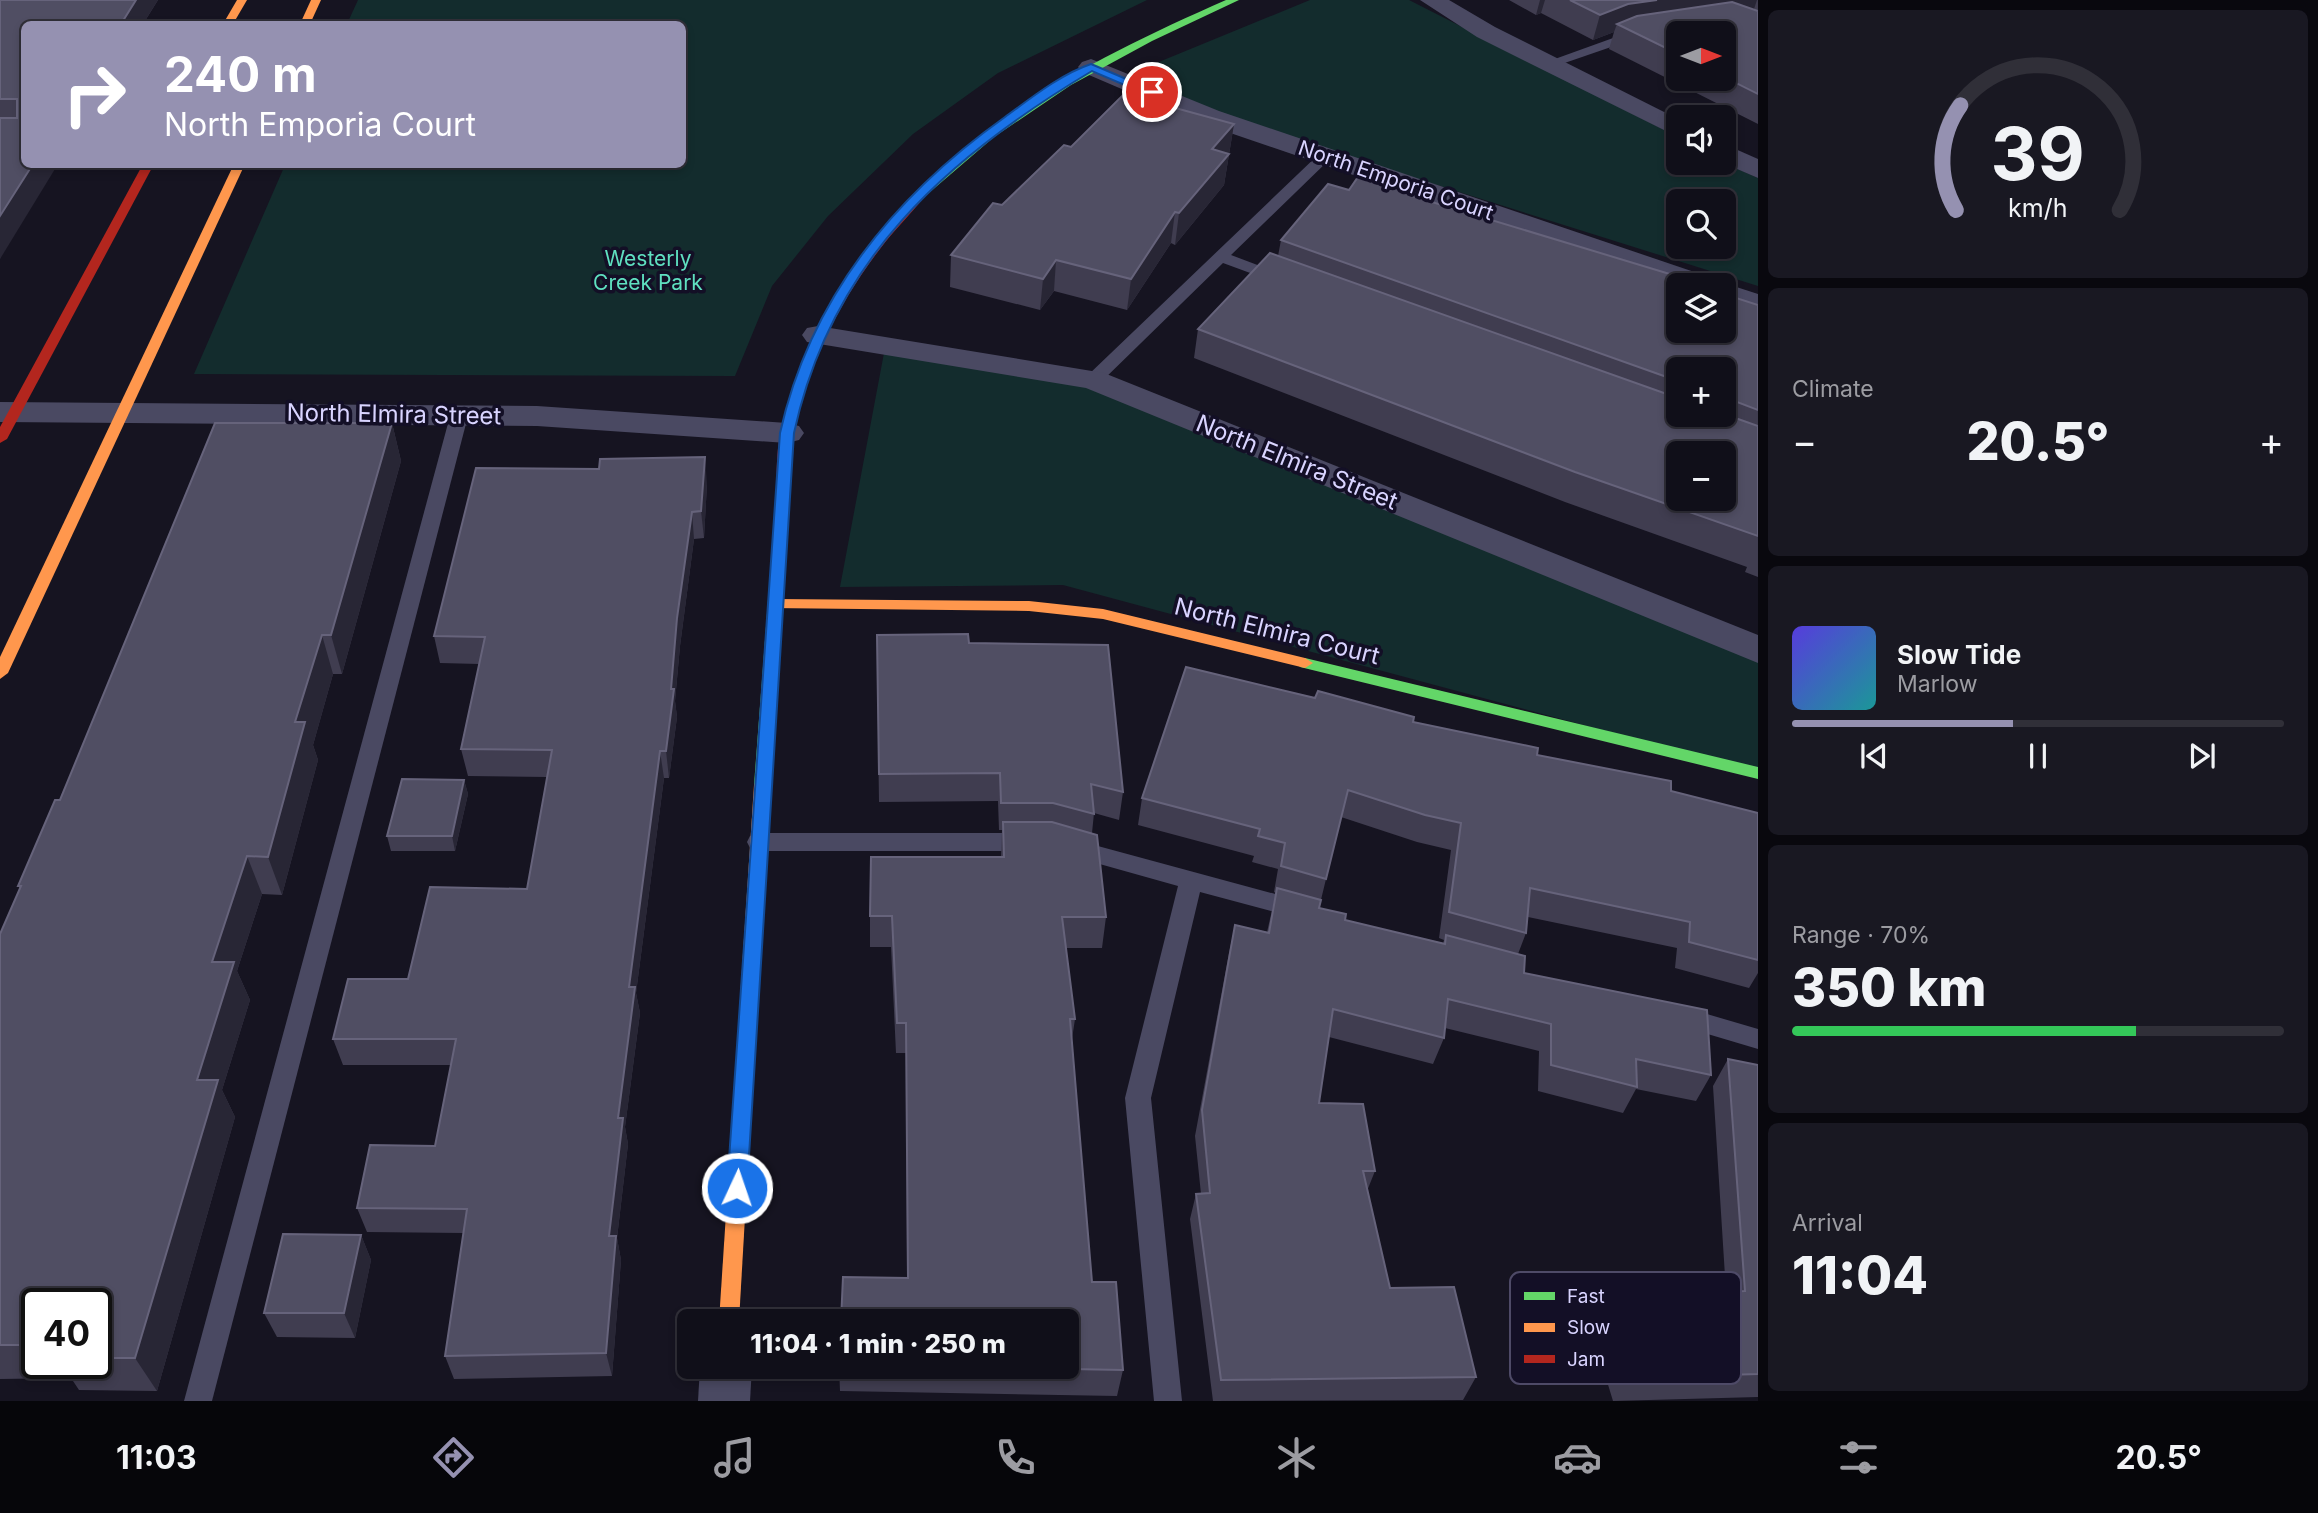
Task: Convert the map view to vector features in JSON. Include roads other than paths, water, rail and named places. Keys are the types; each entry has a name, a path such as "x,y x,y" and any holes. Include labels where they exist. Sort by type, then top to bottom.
{"street":[{"path":"230,21 242,0"},
{"path":"306,21 316,0"},
{"path":"730,1309 758,842 787,433 795,396 818,335 872,245 912,200 964,152 1034,101 1091,67 1171,27 1234,0"},
{"path":"1432,0 1548,64 1666,123"},
{"name":"North Emporia Court","path":"1091,67 1210,117 1669,273"},
{"path":"1736,158 1758,170"},
{"path":"5,421 147,168"},
{"path":"0,673 238,168"},
{"path":"1736,296 1758,304"},
{"name":"North Elmira Street","path":"818,335 1093,380 1758,650"},
{"name":"North Elmira Street","path":"5,421 124,412 537,416 787,433"},
{"name":"North Elmira Court","path":"775,604 1029,606 1103,614 1758,774"},
{"path":"724,1401 725,1379"}],"lane":[{"path":"1548,64 1626,35 1651,31"},
{"path":"1093,380 1325,156"},
{"path":"1221,257 1299,285"},
{"path":"198,1401 459,415"},
{"path":"758,842 1049,842 1322,916"},
{"path":"1168,1401 1138,1098 1191,879"},
{"path":"1666,1013 1758,1039"}],"park label":[{"name":"Westerly Creek Park","path":"648,270"}]}
